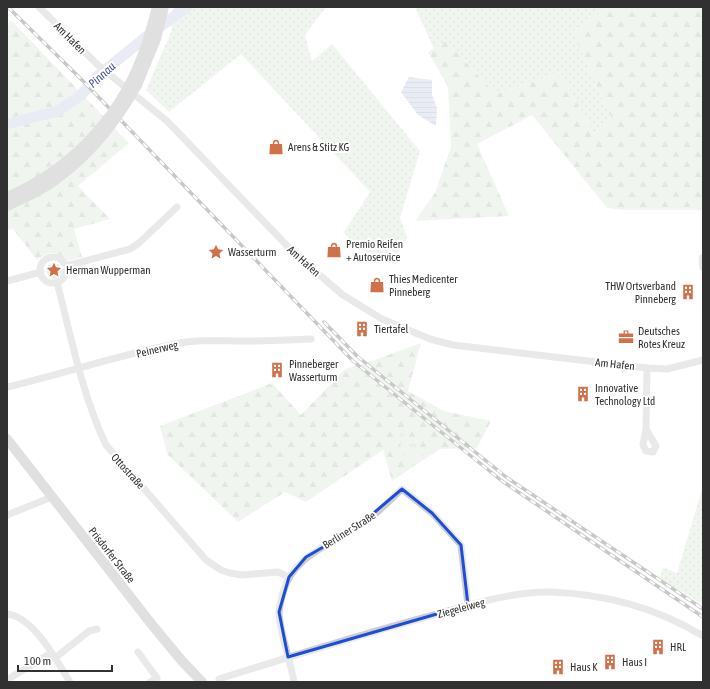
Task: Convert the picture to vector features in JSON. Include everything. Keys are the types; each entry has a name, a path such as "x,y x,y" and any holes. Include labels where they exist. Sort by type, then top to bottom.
{"main road":[{"path":"7,197 50,174 82,148 105,123 121,100 141,60 157,7"},
{"path":"7,206 28,196 58,178 84,156 110,129 138,85 156,39 164,7"},
{"name":"Prisdorfer Straße","path":"7,439 153,626 182,661 202,682"}],"street":[{"name":"Am Hafen","path":"39,7 99,66 168,121 295,254 343,295 382,319 430,339 453,345 647,368 667,369 703,360"},
{"path":"66,266 130,250 177,207"},
{"path":"49,258 57,258 64,262 66,266 63,278 57,282 48,282 42,276 41,265 49,258"},
{"path":"703,258 703,268"},
{"path":"7,281 41,272"},
{"name":"Ottostraße","path":"57,282 79,367 97,426 106,445 206,560 220,570 230,573 242,575 278,572 289,577"},
{"name":"Peinerweg","path":"7,387 79,367 175,344 215,341 274,341 312,339"},
{"name":"Am Hafen","path":"646,429 647,368"},
{"name":"Berliner Straße","path":"294,682 282,636 279,612 280,601 289,577 306,557 356,528 380,510 402,489 432,513 461,545 468,605"},
{"path":"7,515 52,497"},
{"name":"Ziegeleiweg","path":"219,679 369,632 468,605 495,599 550,592 612,599 667,617 703,636"},
{"path":"7,614 15,615 24,619 34,628 70,682"},
{"path":"10,678 53,656 89,631 97,628"},
{"path":"138,652 157,678 150,682"}],"highlighted area":[{"path":"402,489 432,513 461,545 468,605 288,657 279,612 289,577 306,557 356,528"}],"green space":[{"path":"175,7 326,7 305,35 312,61 332,44 420,151 400,218 407,237 394,262 356,248 344,232 370,192 241,54 169,112 146,90 171,32 173,9"},
{"path":"415,7 605,7 590,21 572,31 611,117 594,134 560,72 496,94 446,41 434,49"},
{"path":"605,7 703,7 703,210 623,210 607,208 532,115 477,144 509,216 415,221 435,193 451,147 448,87 428,52 446,41 496,94 560,72 594,134 611,117 572,31 590,21"},
{"path":"11,20 129,143 78,186 110,219 74,229 82,257 68,261 60,255 52,253 49,253 37,260 13,229 7,230 7,28"},
{"path":"54,263 60,265 62,271 60,277 54,279 48,277 46,271 48,265"},
{"path":"421,343 408,391 444,411 491,421 477,448 440,449 392,481 383,450 306,502 285,492 238,522 167,454 160,426 272,383 301,415 345,369"},
{"path":"400,430 426,452 413,466 401,453"},
{"path":"703,486 703,605 660,578 663,567 677,573"}],"water":[{"path":"409,77 432,80 432,95 437,108 436,126 418,115 401,92"}],"waterway":[{"name":"Pinnau","path":"7,124 58,111 81,95 99,75 146,37 187,7"}],"railway":[{"path":"8,7 84,82 353,361 502,481 703,617"},
{"path":"324,322 357,356 506,477 703,609"}],"place":[{"name":"Arens & Stitz KG","path":"276,147"},
{"name":"Premio Reifen + Autoservice","path":"334,250"},
{"name":"Wasserturm","path":"216,252"},
{"name":"Herman Wupperman","path":"54,270"},
{"name":"Thies Medicenter Pinneberg","path":"377,285"},
{"name":"THW Ortsverband Pinneberg","path":"688,292"},
{"name":"Tiertafel","path":"362,329"},
{"name":"Deutsches Rotes Kreuz","path":"626,337"},
{"name":"Pinneberger Wasserturm","path":"277,370"},
{"name":"Innovative Technology Ltd","path":"583,394"},
{"name":"HRL","path":"658,647"},
{"name":"Haus I","path":"610,662"},
{"name":"Haus K","path":"558,667"}]}
